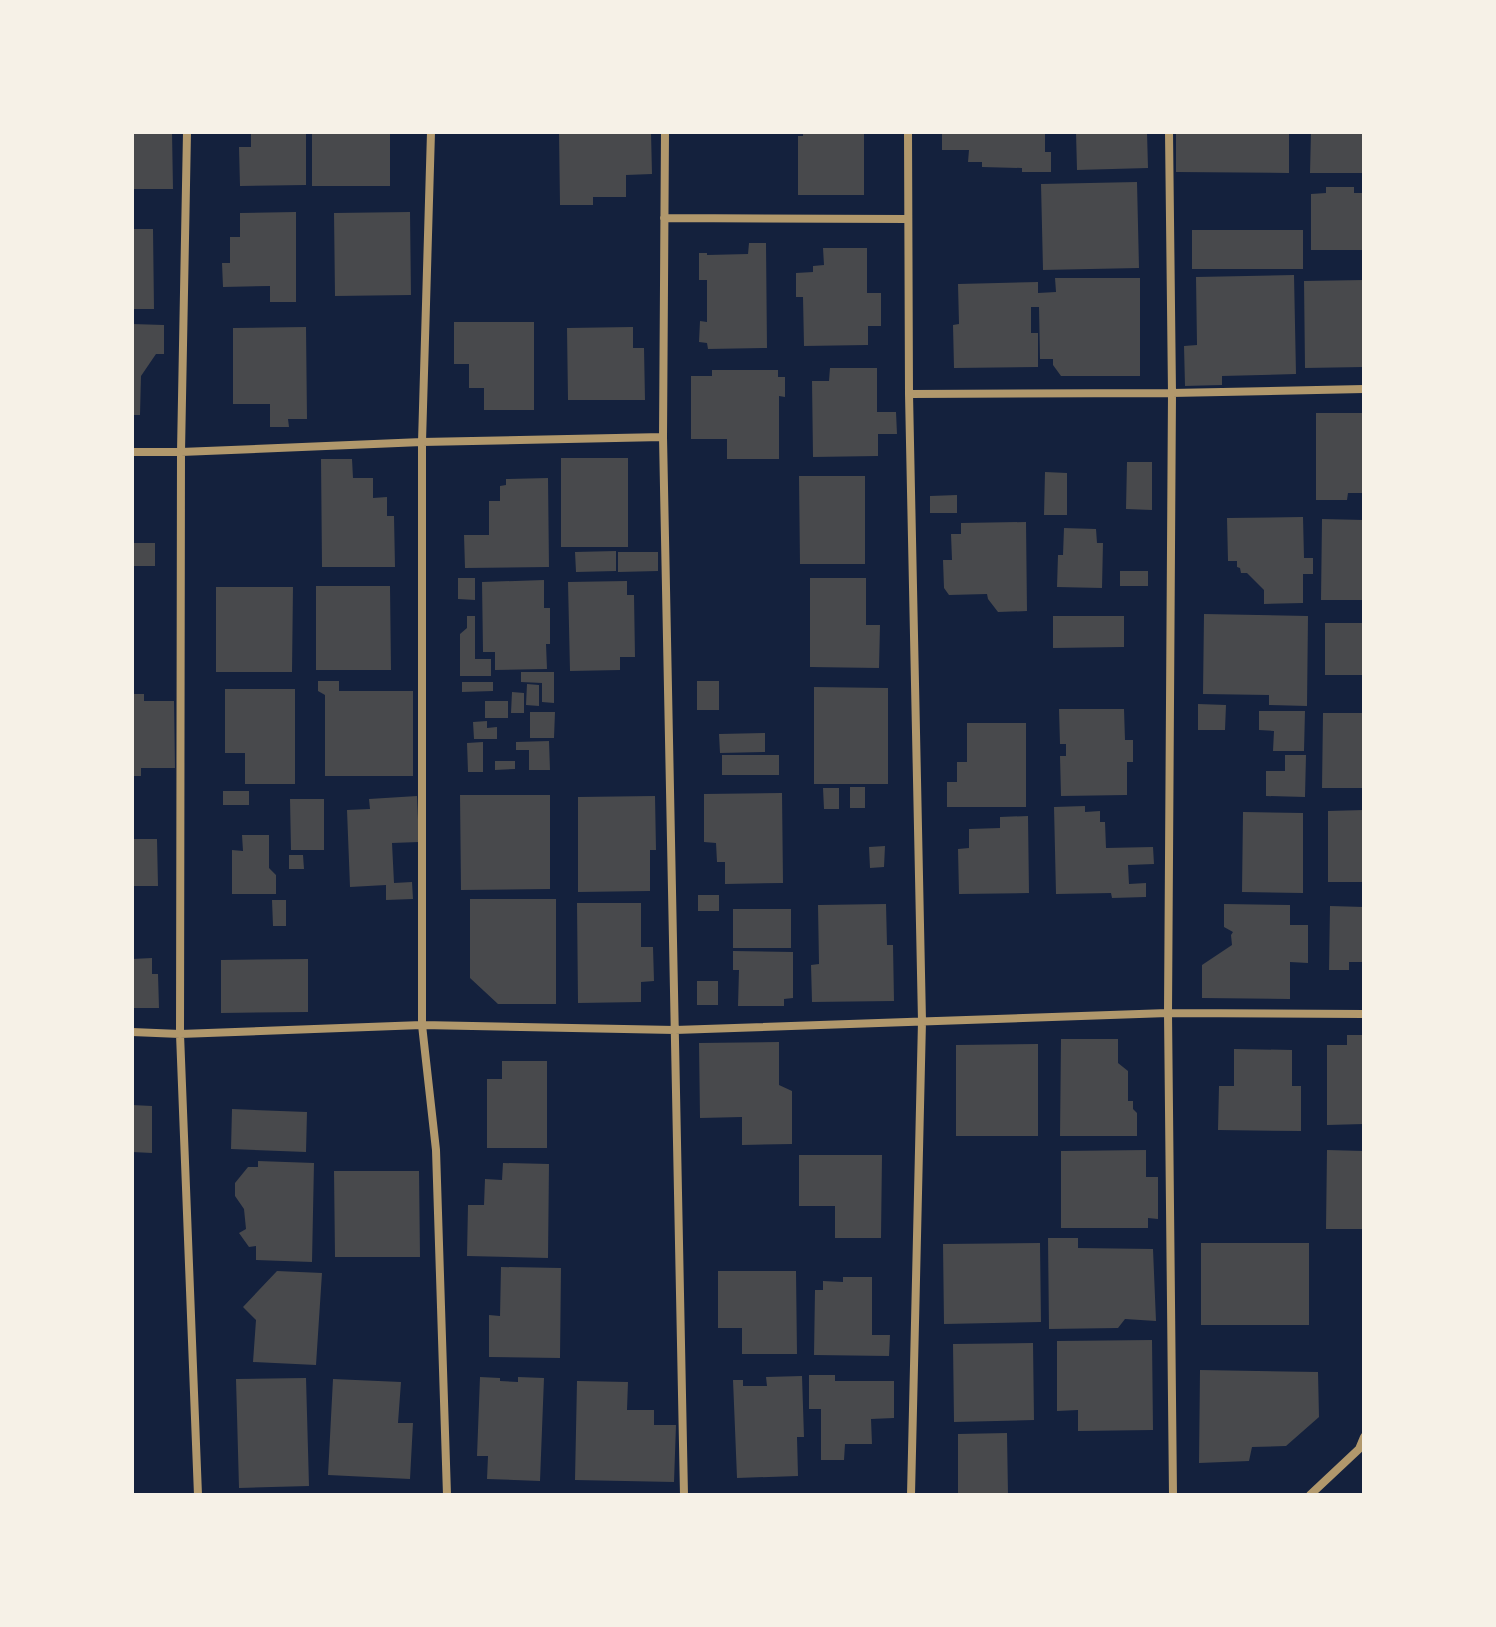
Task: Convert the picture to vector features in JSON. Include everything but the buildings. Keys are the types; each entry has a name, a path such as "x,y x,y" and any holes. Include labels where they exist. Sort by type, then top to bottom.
{"street":[{"path":"187,132 181,452 180,1034 198,1495"},
{"path":"431,132 422,442 422,1025 436,1150 447,1495"},
{"path":"665,132 663,437 684,1495"},
{"path":"908,132 909,394 922,1021 911,1495"},
{"path":"1169,132 1172,393 1168,1013 1173,1495"},
{"path":"664,218 908,219"},
{"path":"909,394 1364,389"},
{"path":"132,452 663,437"},
{"path":"132,1032 180,1034 422,1025 675,1030 1168,1013 1364,1014"},
{"path":"1310,1495 1359,1449 1364,1437"}]}
